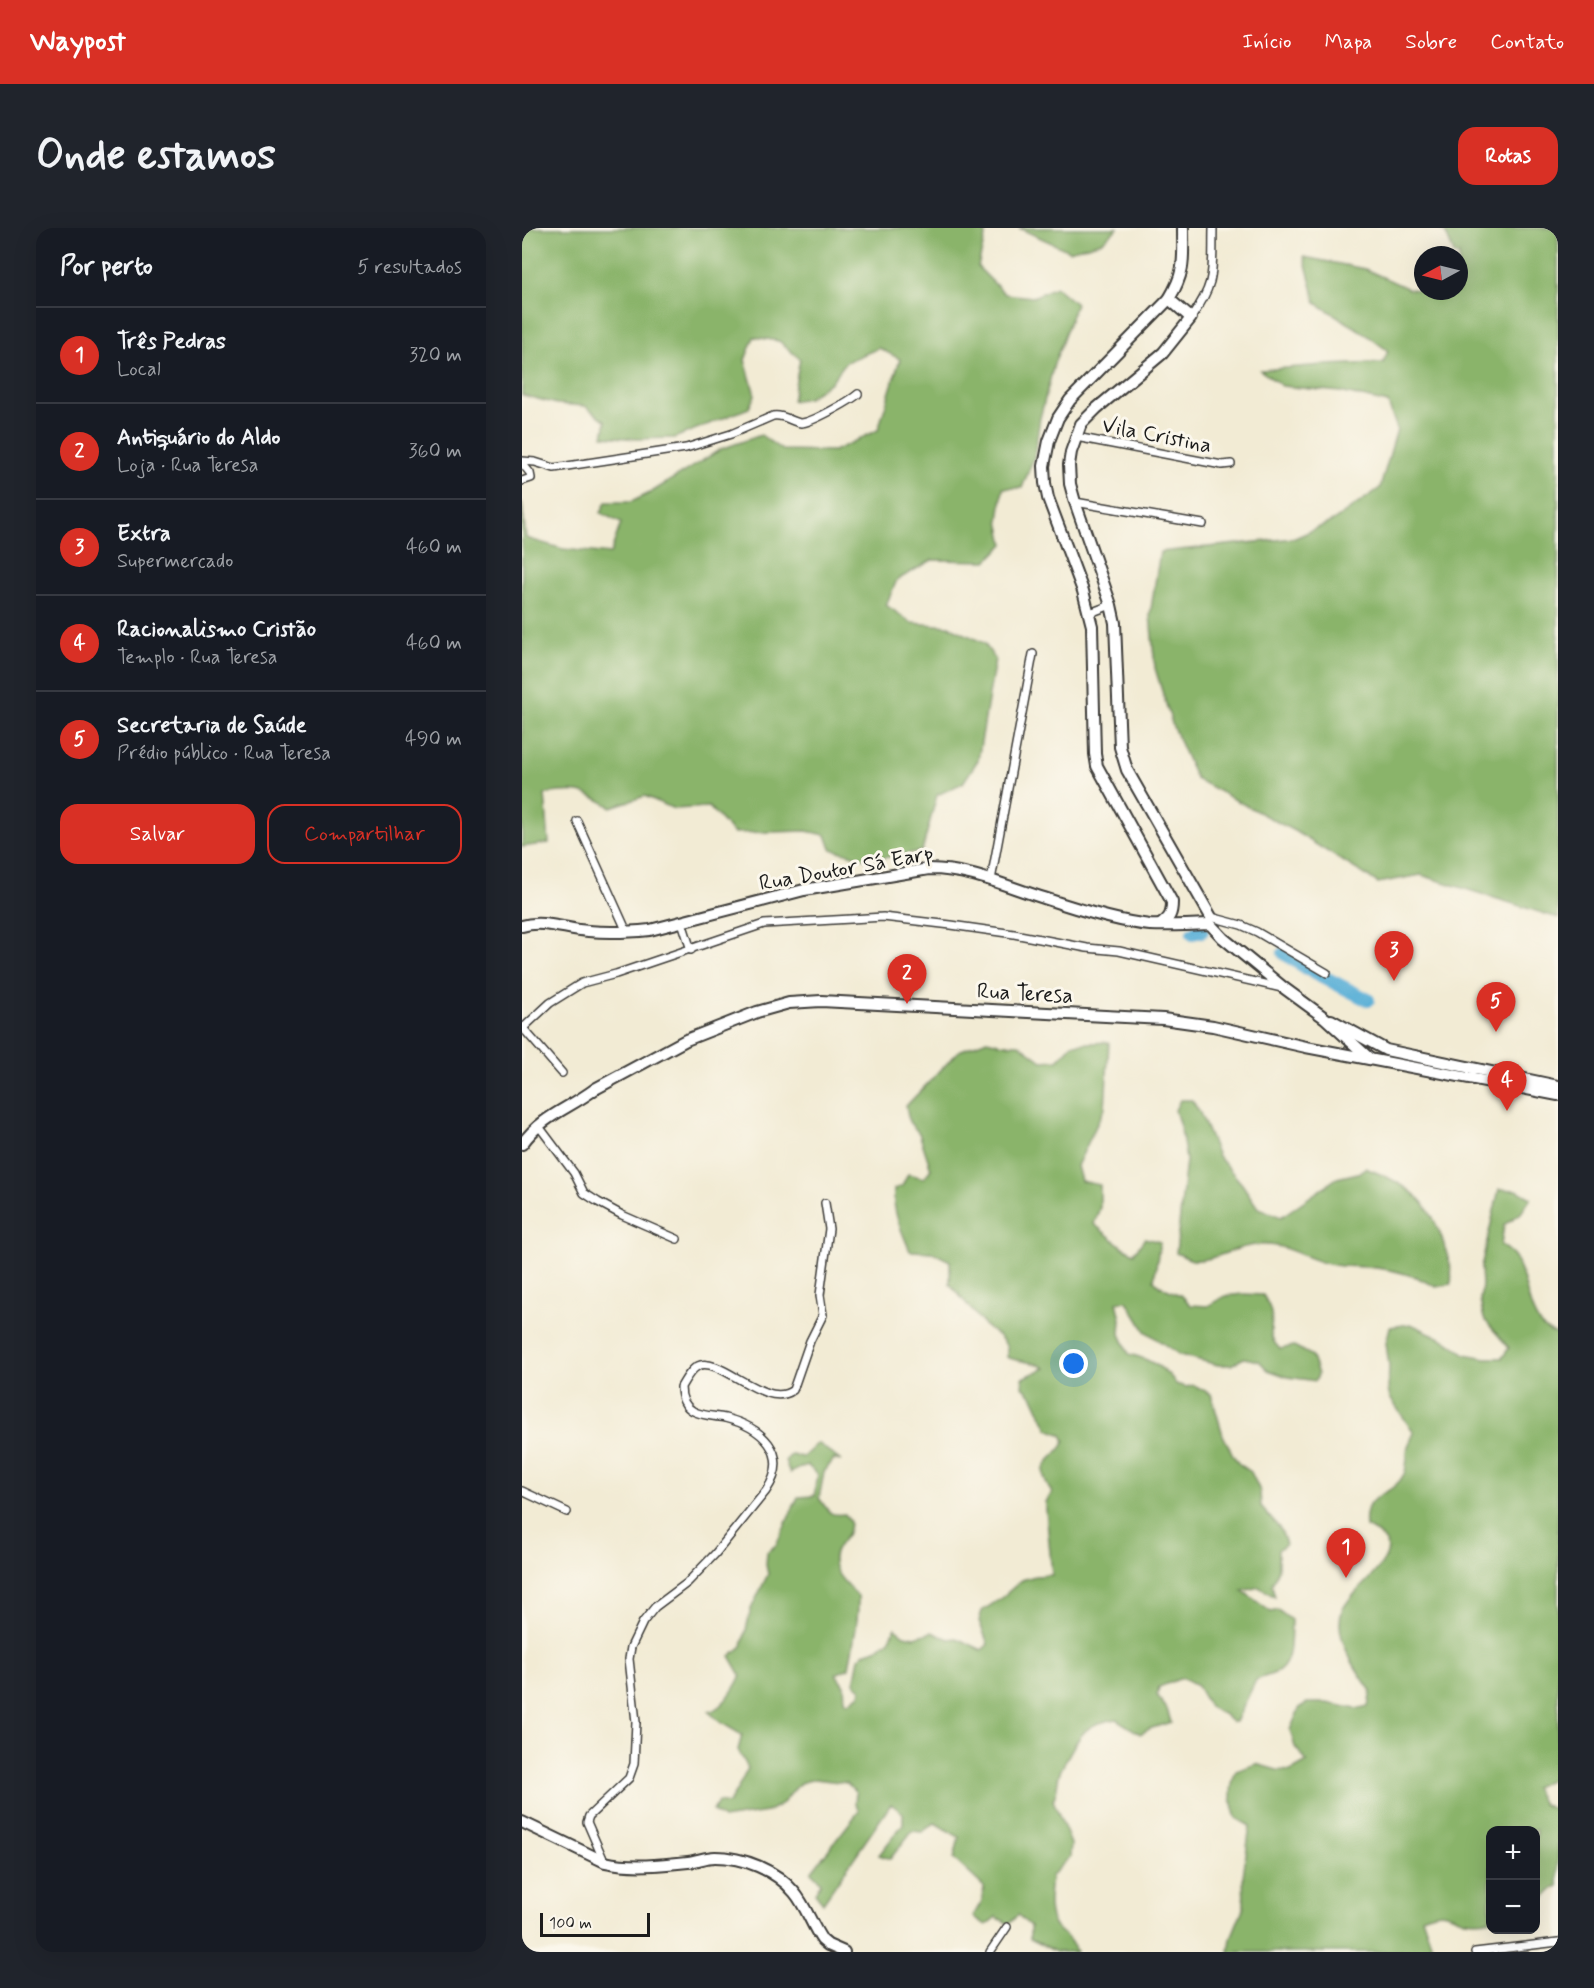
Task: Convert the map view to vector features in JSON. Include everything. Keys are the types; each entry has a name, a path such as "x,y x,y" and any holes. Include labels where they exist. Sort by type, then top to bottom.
{"main road":[{"path":"1183,228 1181,276 1169,298 1070,400 1058,418 1049,441 1044,466 1048,498 1089,613 1094,637 1097,766 1183,925"},
{"path":"1169,298 1191,318 1163,353 1081,424 1069,465 1070,484 1075,502 1111,605 1117,646 1120,747 1127,770 1210,920 1230,944 1325,1018 1370,1059"},
{"name":"Rua Doutor Sá Earp","path":"522,926 529,923 586,931 650,930 804,890 929,869 948,869 991,880 1044,898 1127,921 1183,925 1210,920"},
{"path":"1160,925 1169,919 1172,913 1172,902"},
{"name":"Rua Teresa","path":"522,1144 538,1125 595,1089 686,1040 757,1012 789,1003 821,1001 1163,1019 1213,1026 1370,1059 1385,1055 1558,1086"},
{"path":"1325,1018 1343,1026 1385,1055"},
{"name":"Rua Teresa","path":"1385,1055 1558,1095"},
{"path":"522,1822 604,1861 627,1866 690,1862 716,1857 763,1867 793,1891 822,1940 844,1952"}],"street":[{"path":"1191,318 1211,285 1213,228"},
{"path":"522,462 535,462 554,468 686,448 731,434 773,416 778,415 801,423 811,421 847,403 858,394"},
{"name":"Vila Cristina","path":"1076,437 1222,465 1231,464"},
{"path":"522,462 531,478 522,481"},
{"path":"1075,502 1203,524"},
{"path":"1089,613 1111,605"},
{"path":"991,880 1033,654"},
{"path":"578,821 627,932"},
{"path":"562,1073 522,1028 550,1003 582,983 691,950 764,924 883,917 1014,934 1088,948 1119,951 1284,988"},
{"path":"1210,920 1241,925 1257,932 1327,973"},
{"path":"682,922 691,950"},
{"path":"538,1125 574,1173 584,1192 622,1215 677,1239"},
{"path":"604,1861 587,1822 589,1816 628,1778 634,1764 636,1722 629,1663 631,1647 649,1614 687,1583 715,1554 766,1491 773,1481 776,1469 772,1447 763,1437 745,1425 693,1411 682,1400 681,1387 694,1369 705,1364 716,1367 770,1394 784,1395 793,1390 810,1341 823,1316 820,1295 829,1229 825,1203"},
{"path":"522,1491 567,1512"},
{"path":"990,1952 1007,1928"},
{"path":"1474,1952 1558,1942"}],"green space":[{"path":"522,228 987,228 978,267 1005,294 1033,297 1056,287 1076,304 1054,364 1040,418 1034,457 1022,488 1003,488 999,521 1004,544 987,561 932,560 897,580 886,605 912,623 949,626 984,643 995,659 978,760 963,783 937,795 922,851 871,860 831,849 826,835 806,831 733,833 709,807 674,809 645,796 611,807 587,794 573,791 545,794 549,843 522,847 522,503 526,538 563,549 610,554 621,523 601,513 606,502 631,502 650,493 721,449 761,435 782,450 834,451 878,430 900,359 879,348 846,362 831,382 808,398 792,401 800,359 779,341 754,337 745,360 755,395 749,408 674,438 637,439 603,436 606,421 585,406 557,404 522,395"},
{"path":"1019,228 1118,228 1102,242 1069,251"},
{"path":"1438,228 1558,228 1558,918 1421,875 1378,883 1296,832 1196,779 1173,727 1155,668 1150,615 1160,552 1295,538 1333,521 1380,488 1397,429 1388,403 1340,392 1282,386 1260,370 1383,363 1388,351 1316,303 1304,257 1365,269 1414,289 1414,300 1468,300 1468,246 1451,246 1445,232"},
{"path":"987,1040 1003,1044 1019,1044 1042,1061 1058,1060 1073,1044 1109,1042 1105,1107 1077,1166 1081,1181 1100,1185 1100,1207 1094,1224 1124,1248 1134,1253 1145,1238 1160,1242 1154,1280 1160,1286 1182,1296 1191,1305 1208,1306 1225,1296 1263,1295 1272,1319 1271,1336 1275,1344 1280,1349 1294,1346 1311,1355 1318,1374 1316,1381 1288,1377 1268,1370 1259,1361 1244,1358 1231,1365 1218,1365 1180,1355 1145,1331 1127,1301 1117,1302 1121,1319 1120,1334 1129,1354 1156,1364 1176,1384 1186,1387 1194,1385 1211,1394 1223,1435 1233,1455 1238,1463 1251,1472 1260,1491 1261,1507 1281,1530 1286,1544 1278,1550 1278,1569 1272,1585 1275,1597 1259,1587 1243,1591 1271,1612 1278,1610 1291,1620 1290,1641 1289,1655 1283,1667 1279,1671 1256,1680 1236,1722 1232,1722 1209,1707 1197,1686 1182,1678 1159,1687 1157,1695 1167,1709 1171,1722 1140,1734 1116,1719 1109,1720 1089,1728 1077,1742 1060,1772 1053,1800 1071,1844 1070,1857 1051,1876 1049,1903 1053,1922 1070,1941 1076,1952 1056,1952 1030,1939 1030,1926 1018,1915 1009,1924 996,1917 986,1925 973,1916 982,1901 984,1887 954,1859 959,1837 935,1823 922,1832 912,1831 890,1859 879,1855 903,1824 903,1813 891,1804 823,1903 815,1893 821,1882 811,1872 859,1811 855,1804 856,1792 847,1783 815,1779 800,1783 783,1803 767,1812 723,1819 713,1811 718,1802 728,1804 748,1768 738,1750 742,1735 720,1722 709,1712 724,1702 741,1675 730,1656 742,1646 751,1609 768,1574 767,1552 776,1545 798,1497 814,1496 818,1475 807,1465 790,1473 785,1461 791,1455 803,1457 818,1443 841,1461 834,1459 824,1472 819,1498 829,1512 845,1514 850,1522 848,1534 838,1547 834,1561 838,1574 858,1596 857,1623 849,1668 836,1674 844,1685 845,1700 848,1703 860,1694 861,1689 854,1683 859,1658 864,1653 889,1641 895,1628 904,1635 915,1637 932,1632 949,1639 957,1638 982,1650 988,1644 979,1621 982,1611 1022,1580 1035,1576 1052,1575 1046,1502 1052,1493 1046,1483 1044,1469 1065,1441 1062,1435 1048,1429 1033,1397 1022,1386 1023,1378 1045,1368 1007,1357 1007,1346 1000,1337 985,1326 950,1284 950,1261 932,1252 910,1251 894,1205 894,1189 902,1186 908,1174 924,1178 931,1169 919,1133 909,1122 906,1106 959,1051"},
{"path":"1180,1100 1192,1100 1218,1156 1242,1184 1258,1208 1281,1217 1337,1178 1358,1173 1365,1168 1407,1188 1426,1207 1433,1218 1450,1266 1451,1284 1436,1287 1394,1271 1324,1263 1277,1246 1248,1246 1201,1260 1176,1253 1186,1160 1175,1110"},
{"path":"1499,1189 1517,1190 1531,1198 1521,1213 1504,1225 1501,1245 1515,1257 1520,1267 1530,1303 1540,1324 1548,1331 1558,1334 1558,1776 1534,1787 1543,1804 1558,1812 1558,1886 1540,1904 1540,1826 1486,1826 1486,1920 1468,1921 1440,1912 1422,1917 1434,1952 1229,1952 1231,1938 1244,1906 1243,1876 1250,1826 1236,1818 1232,1806 1231,1789 1236,1771 1256,1764 1291,1771 1307,1762 1295,1747 1290,1730 1300,1707 1307,1703 1327,1703 1356,1709 1368,1706 1371,1691 1343,1642 1340,1621 1346,1604 1384,1561 1387,1545 1384,1539 1366,1527 1368,1506 1392,1488 1404,1474 1408,1446 1414,1433 1390,1398 1388,1390 1389,1366 1386,1343 1390,1327 1411,1324 1447,1341 1465,1354 1502,1358 1509,1348 1484,1319 1480,1300 1481,1267"}],"waterway":[{"path":"1193,933 1202,931"},
{"path":"1284,953 1308,969 1368,1000"}],"place":[{"name":"Extra","path":"1394,981"},
{"name":"Antiquário do Aldo","path":"907,1004"},
{"name":"Secretaria de Saúde","path":"1496,1032"},
{"name":"Racionalismo Cristão","path":"1507,1111"},
{"name":"Três Pedras","path":"1346,1578"}]}
